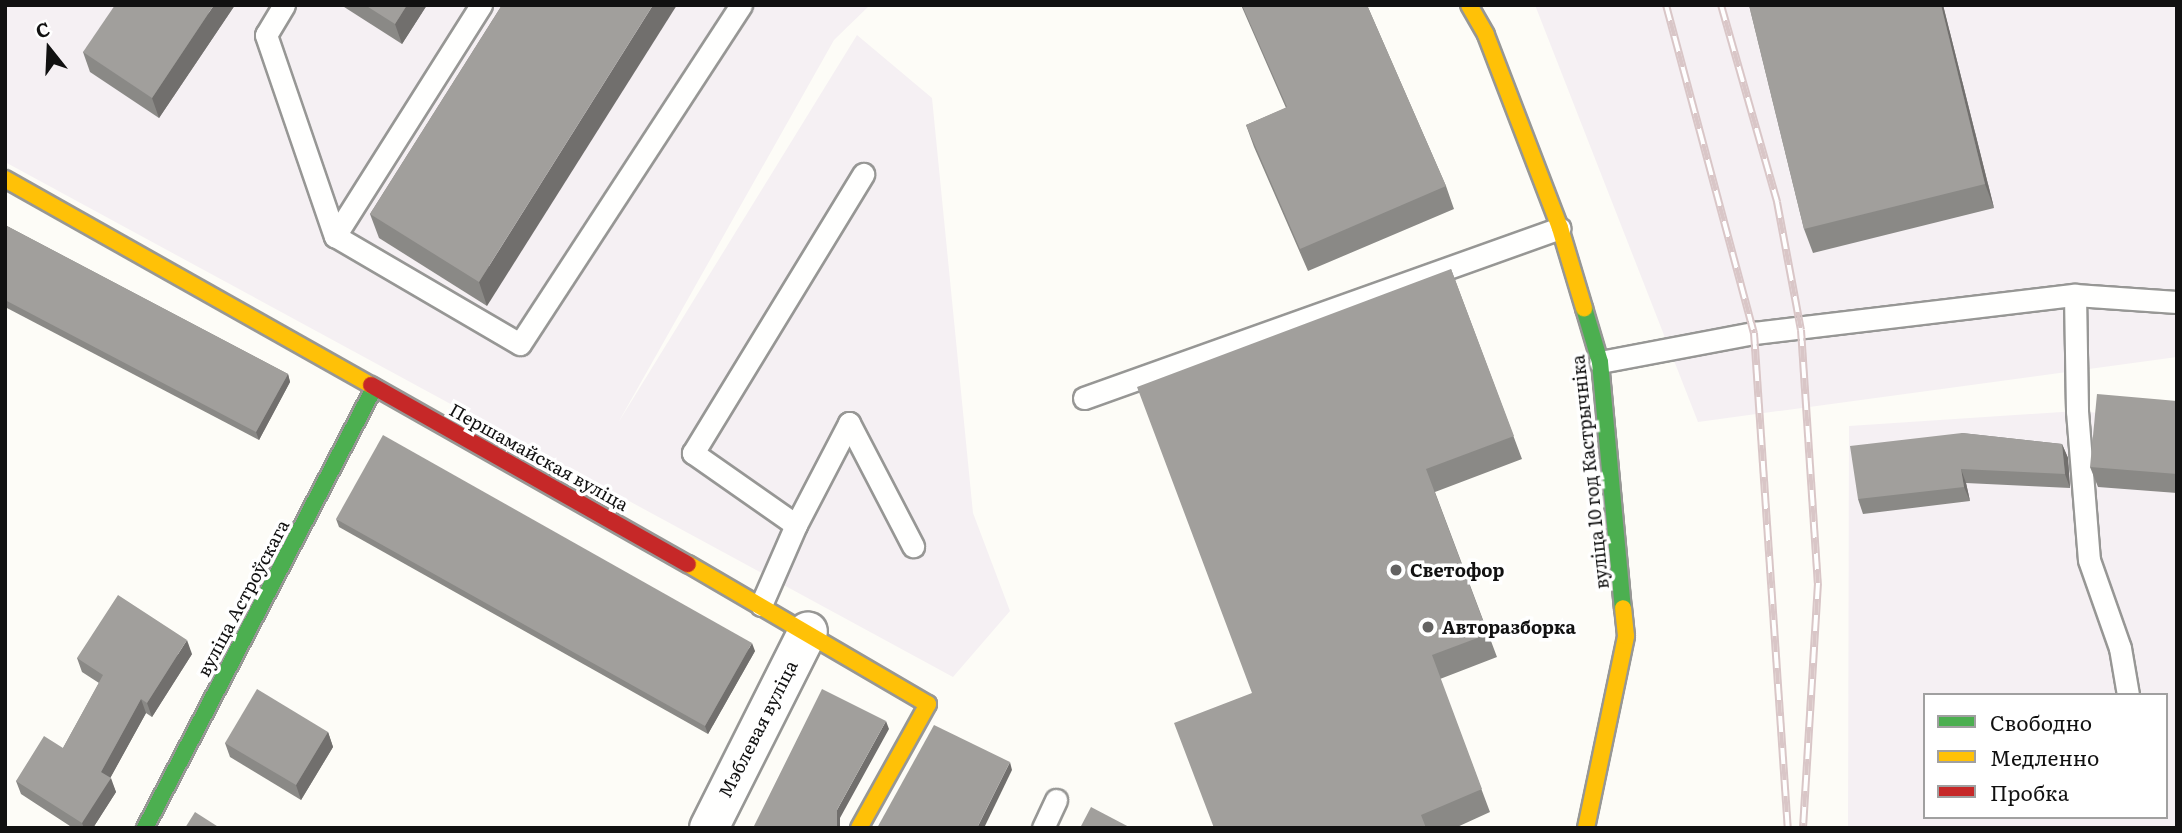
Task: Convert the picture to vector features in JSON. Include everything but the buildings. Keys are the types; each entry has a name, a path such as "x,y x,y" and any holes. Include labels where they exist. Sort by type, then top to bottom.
{"street":[{"name":"вуліца 10 год Кастрычніка","path":"1469,5 1486,35 1560,228 1601,362 1626,636 1586,828"},
{"name":"Першамайская вуліца","path":"5,178 808,631 928,704 859,828"},
{"name":"вуліца Астроўскага","path":"145,828 375,387"},
{"name":"Мэблевая вуліца","path":"709,828 808,631"}],"lane":[{"path":"284,5 266,34 335,236 520,344 741,5"},
{"path":"335,236 481,5"},
{"path":"796,525 693,453 863,174"},
{"path":"1084,398 1560,228"},
{"path":"1601,362 1754,332 2075,295 2176,303"},
{"path":"2075,295 2077,411 2089,561 2120,648 2128,693"},
{"path":"761,605 796,525 849,422 913,546"},
{"path":"1043,828 1056,800"}],"shaded area":[{"path":"5,5 870,5 834,40 618,423 857,35 932,98 973,513 1010,611 953,677 5,162"},
{"path":"1535,5 2177,5 2177,357 1698,422"},
{"path":"2077,411 2177,420 2177,828 1848,828 1849,426"}],"railway":[{"path":"1666,5 1754,333 1788,828"},
{"path":"1721,5 1777,202 1801,330 1818,583 1803,828"}],"traffic: fast":[{"path":"1584,308 1600,362 1623,608"},
{"path":"145,828 375,387"}],"traffic: slow":[{"path":"1469,5 1486,35 1560,228 1584,308"},
{"path":"5,179 371,385"},
{"path":"688,564 928,704 859,828"},
{"path":"1586,828 1626,636 1623,608"}],"traffic: jam":[{"path":"371,385 688,564"}],"place":[{"name":"Светофор","path":"1396,570"},
{"name":"Авторазборка","path":"1428,627"}]}
